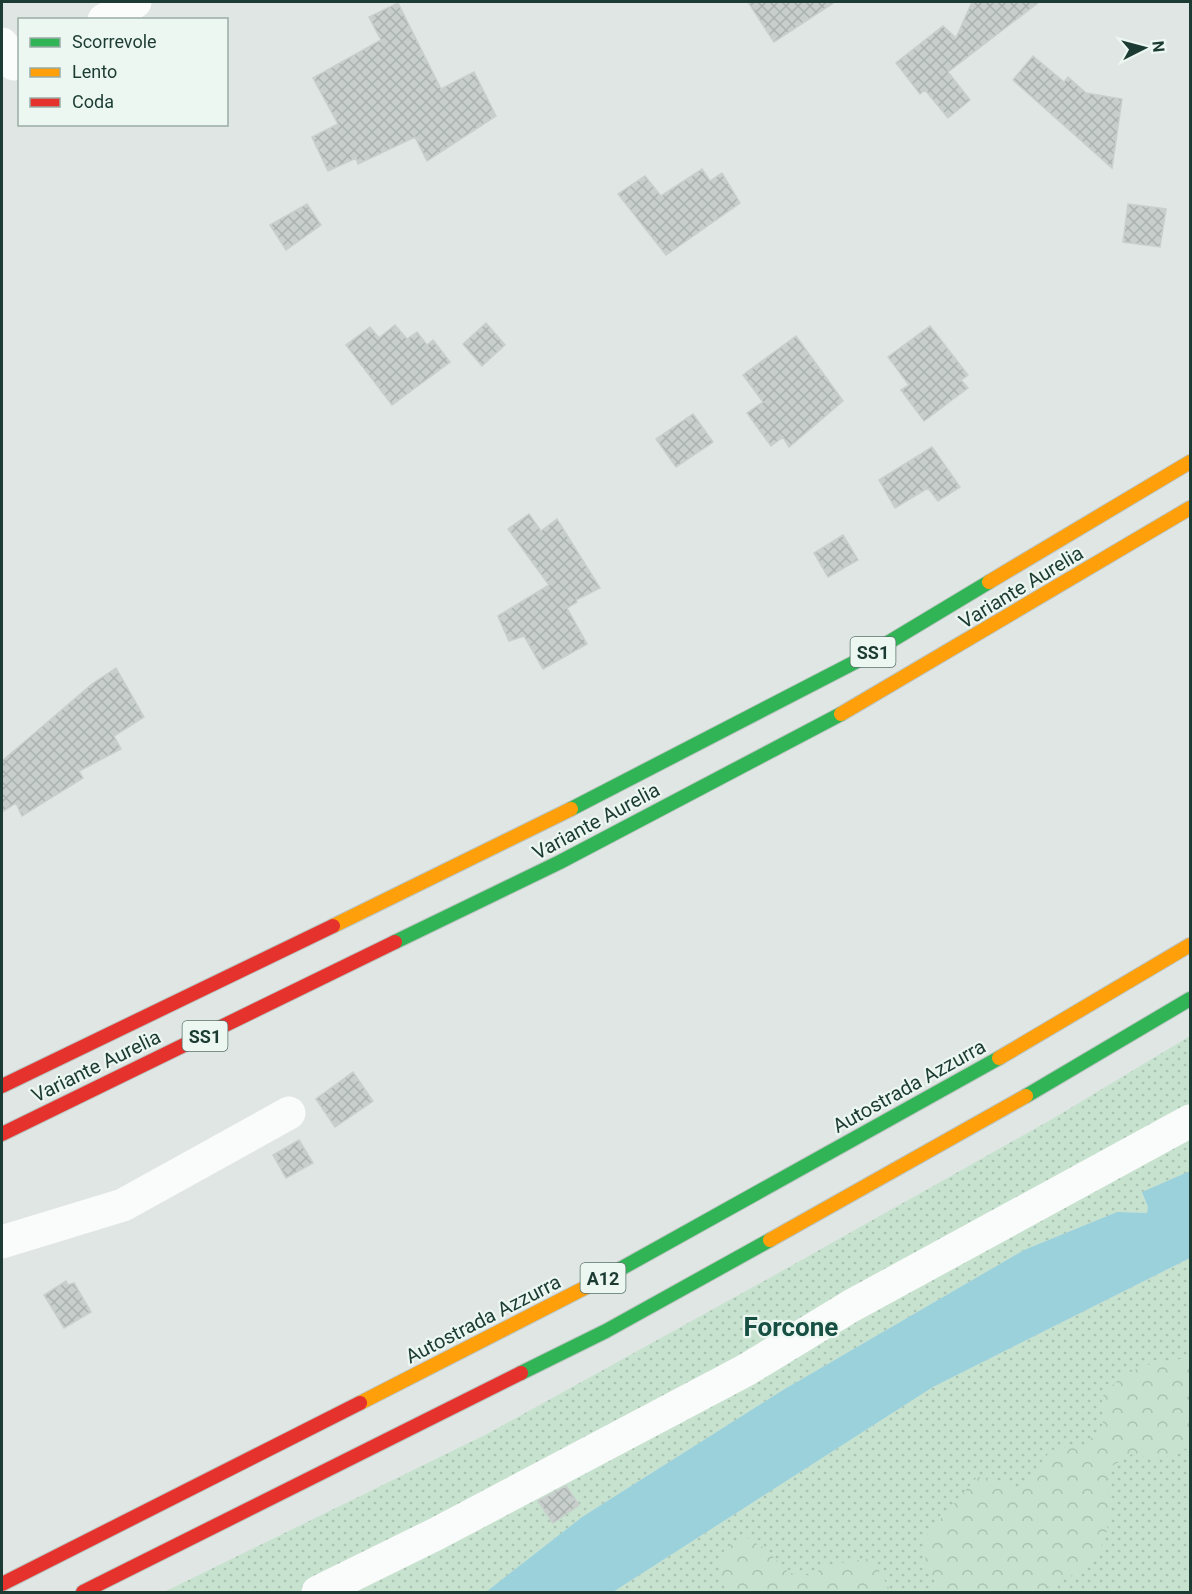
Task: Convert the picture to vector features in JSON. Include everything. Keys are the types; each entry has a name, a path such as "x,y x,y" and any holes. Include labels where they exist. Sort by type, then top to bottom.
{"highway":[{"name":"Variante Aurelia","path":"2,1086 545,823 861,659 1191,462"},
{"name":"Variante Aurelia","path":"2,1134 560,862 880,693 1191,508"},
{"name":"Autostrada Azzurra","path":"2,1584 588,1287 952,1086 1191,945"},
{"name":"A12","path":"83,1593 606,1331 971,1128 1191,999"}],"street":[{"path":"107,18 135,2"},
{"path":"2,1242 123,1205 289,1113"},
{"path":"318,1593 436,1534 746,1370 851,1306 1191,1121"}],"green space":[{"path":"1190,1036 1190,1171 1142,1192 1148,1207 1147,1213 1117,1212 1024,1250 783,1390 582,1517 486,1592 164,1592 487,1434 1054,1118"},
{"path":"1190,1258 1190,1592 613,1592 933,1387"},
{"path":"1190,1358 1190,1447 1160,1459 1132,1454 1107,1469 1109,1509 1106,1535 1094,1558 1084,1568 1040,1592 940,1592 926,1565 924,1538 977,1477 997,1480 1020,1490 1051,1450 1086,1445 1103,1424 1102,1397 1121,1378 1141,1367 1163,1361"},
{"path":"747,1538 764,1548 789,1573 814,1576 822,1566 872,1558 891,1592 734,1592 722,1575 721,1559 730,1545"}],"water":[{"path":"1190,1171 1190,1258 933,1387 613,1592 486,1592 582,1517 783,1390 1024,1250 1117,1212 1147,1213 1148,1207 1142,1192"}],"building":[{"path":"748,2 835,2 774,42"},
{"path":"972,2 1039,2 948,72 970,100 948,118 925,90 920,94 896,63 943,26 956,38"},
{"path":"398,3 441,89 474,72 496,116 427,161 415,137 358,164 356,158 328,171 312,137 338,124 313,78 381,40 369,17"},
{"path":"1033,56 1064,82 1068,77 1086,93 1122,99 1112,168 1013,80"},
{"path":"702,169 710,181 722,173 740,203 666,255 618,194 645,176 661,196"},
{"path":"307,204 321,225 286,250 270,225"},
{"path":"1128,204 1166,209 1160,247 1123,242"},
{"path":"486,323 505,345 482,366 463,344"},
{"path":"395,325 407,339 417,332 427,345 433,340 450,362 392,405 346,345 370,327 379,338"},
{"path":"930,326 968,375 961,380 968,388 924,421 901,390 909,385 888,357"},
{"path":"796,336 843,401 789,447 783,437 771,446 747,413 763,402 743,375"},
{"path":"693,414 713,442 676,467 656,439"},
{"path":"932,447 960,487 938,501 928,488 895,508 879,480"},
{"path":"529,514 541,531 557,519 600,588 576,600 577,602 567,608 587,644 543,669 524,636 509,641 498,616 549,585 508,529"},
{"path":"843,535 858,560 828,577 814,553"},
{"path":"116,668 144,717 114,736 121,749 79,771 83,778 22,816 16,803 2,812 2,761 92,684"},
{"path":"353,1072 373,1101 335,1127 316,1099"},
{"path":"299,1140 313,1163 286,1178 273,1155"},
{"path":"66,1281 68,1285 74,1283 91,1312 64,1328 44,1295"},
{"path":"566,1486 579,1505 553,1523 538,1501"}],"traffic: fast":[{"path":"571,809 861,659 989,582"},
{"path":"395,942 560,862 841,714"},
{"path":"1026,1096 1190,999"},
{"path":"604,1278 999,1058"},
{"path":"521,1373 606,1331 770,1240"}],"traffic: slow":[{"path":"989,582 1190,462"},
{"path":"841,714 1190,508"},
{"path":"333,926 571,809"},
{"path":"999,1058 1190,945"},
{"path":"770,1240 1026,1096"},
{"path":"360,1403 604,1278"}],"traffic: jam":[{"path":"2,1086 333,926"},
{"path":"2,1134 395,942"},
{"path":"83,1592 521,1373"},
{"path":"2,1584 360,1403"}],"district":[{"name":"Forcone","path":"791,1327"}]}
